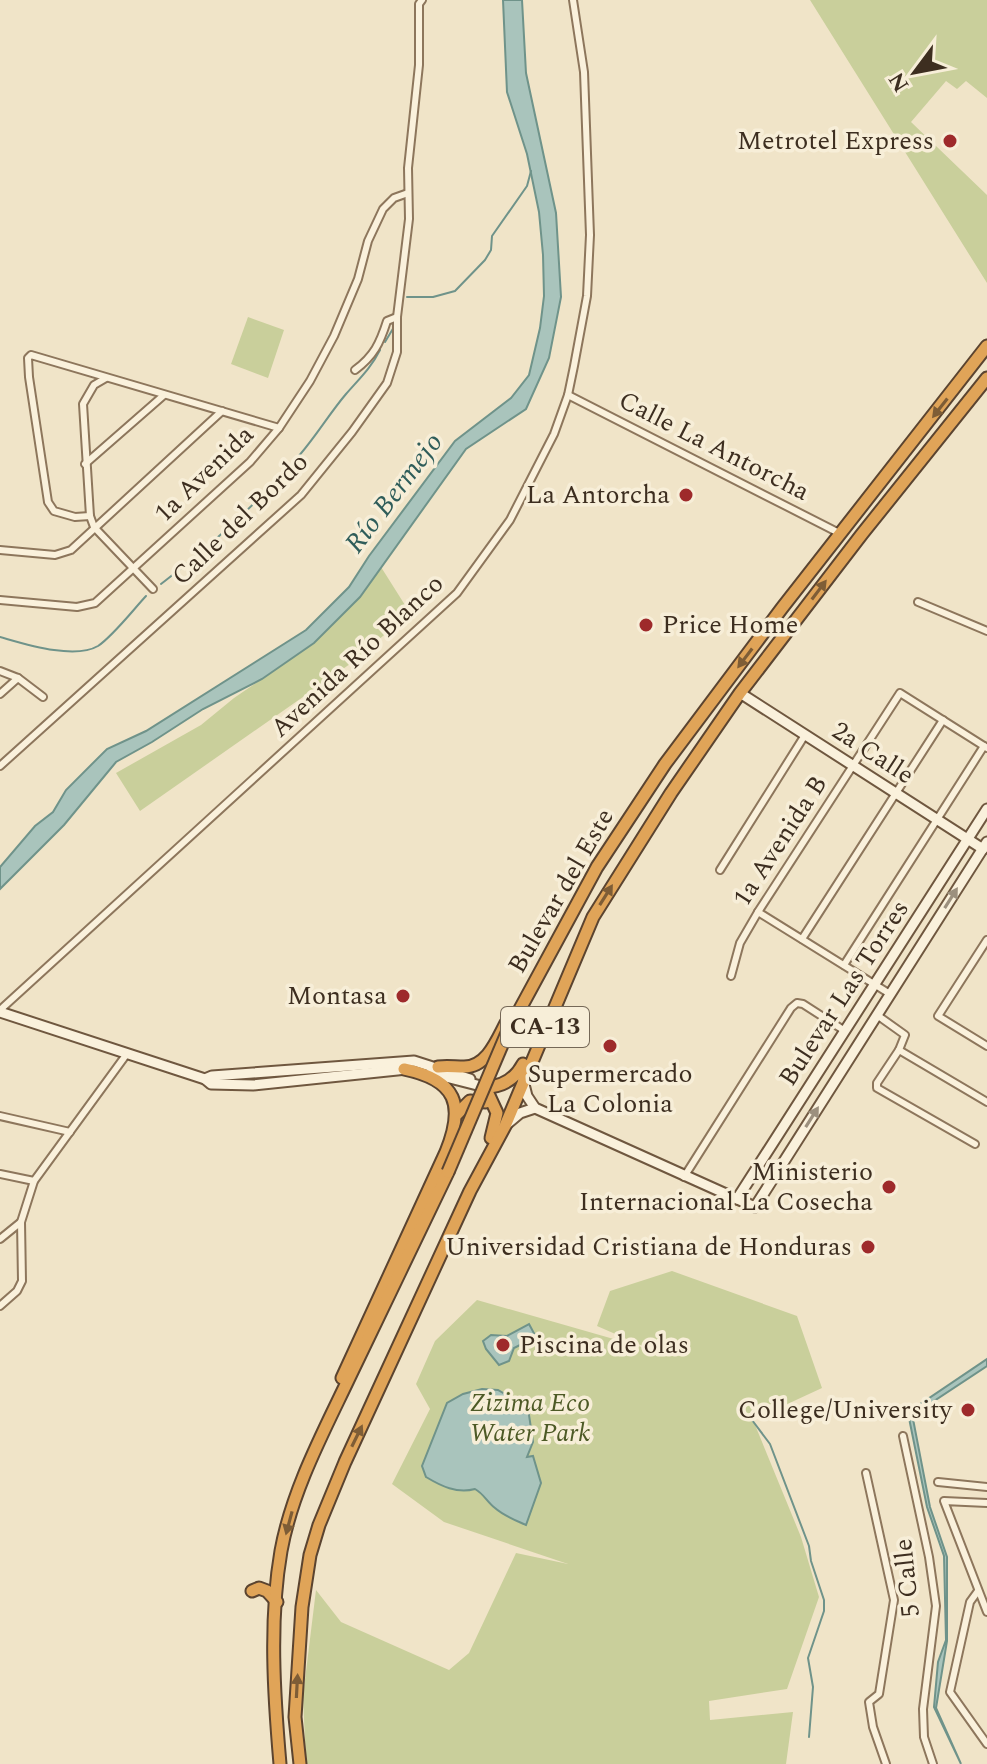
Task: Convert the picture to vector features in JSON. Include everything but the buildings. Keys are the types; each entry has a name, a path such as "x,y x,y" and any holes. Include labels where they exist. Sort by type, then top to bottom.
{"highway":[{"name":"Bulevar del Este","path":"280,1764 276,1716 277,1602 282,1550 294,1502 328,1423 448,1172 507,1033 597,867 665,764 987,346"},
{"name":"Bulevar del Este","path":"300,1764 296,1703 302,1607 310,1555 345,1462 470,1191 505,1126 593,917 650,824 740,693 986,380"},
{"path":"438,1067 470,1066 490,1051 585,878 636,799 665,764"},
{"path":"470,1191 492,1137 497,1113 485,1087 502,1084 521,1069 567,965 583,938"},
{"path":"328,1423 348,1362 455,1129 455,1103 439,1083 421,1073 404,1069"},
{"path":"457,1114 463,1105 477,1100 490,1104 497,1113"},
{"path":"252,1591 259,1588 267,1591 277,1602"}],"street":[{"name":"Avenida Río Blanco","path":"0,1011 457,593 510,520 554,434 568,395 587,296 590,235 584,72 573,0"},
{"name":"Calle del Bordo","path":"0,766 301,495 387,383 397,352 397,317 409,219 408,168 419,65 421,2"},
{"name":"1a Avenida","path":"0,600 87,606 95,603 250,462 279,428 310,381 334,336 358,279 368,241 383,209 394,198 408,193"},
{"path":"355,370 372,357 387,321 397,317"},
{"path":"90,516 64,515 54,511 48,502 29,377 28,358 34,355 279,428"},
{"path":"106,378 94,385 83,404 90,516 94,527 153,589"},
{"path":"85,464 164,395"},
{"name":"Calle La Antorcha","path":"568,395 841,534"},
{"path":"0,550 64,553 71,550 222,411"},
{"path":"918,602 987,631"},
{"path":"0,671 18,678 43,697"},
{"path":"0,694 18,678"},
{"name":"2a Calle","path":"740,693 969,840 986,847"},
{"name":"1a Avenida B","path":"731,976 740,943 758,912 900,693 943,720"},
{"path":"802,939 943,720 985,747 844,965"},
{"path":"720,870 805,735"},
{"name":"Bulevar Las Torres","path":"986,847 755,1207 737,1199 987,809"},
{"path":"758,912 890,994"},
{"path":"987,940 938,1016 984,1044 987,1032"},
{"path":"687,1172 791,1008 797,1003 803,1004 845,1031"},
{"path":"0,1011 205,1079 211,1084 253,1085 414,1069 485,1087"},
{"path":"877,1015 905,1035 877,1088 975,1144"},
{"path":"899,1050 987,1102"},
{"path":"0,1306 17,1291 22,1281 21,1222 34,1181 126,1055"},
{"path":"205,1079 405,1061 438,1067 485,1087"},
{"path":"523,1078 527,1096 535,1108 687,1172 737,1199"},
{"path":"505,1126 520,1113 535,1108"},
{"path":"0,1116 70,1132"},
{"path":"0,1174 34,1181"},
{"path":"0,1239 21,1222"},
{"name":"5 Calle","path":"903,1436 929,1557 936,1606 923,1709 924,1737 933,1764"},
{"path":"866,1473 894,1600 879,1694 869,1702 873,1727 886,1764"},
{"path":"938,1482 987,1487"},
{"path":"970,1485 971,1501"},
{"path":"987,1503 944,1501 987,1612"},
{"path":"978,1591 970,1602 950,1692 987,1744"}],"green space":[{"path":"810,0 987,0 987,98 966,81 957,89 946,81 911,122 987,195 987,283"},
{"path":"248,317 284,330 268,378 231,364"},
{"path":"381,567 410,613 350,664 140,811 116,773 201,725 234,698 314,643 359,597"},
{"name":"Zizima Eco Water Park","path":"672,1271 797,1316 822,1388 753,1420 801,1537 819,1597 787,1689 709,1701 710,1720 793,1712 786,1764 306,1764 303,1696 316,1590 341,1622 449,1670 469,1653 516,1553 568,1564 444,1522 392,1484 430,1409 416,1384 435,1341 477,1300 652,1350 597,1326 610,1291"}],"water":[{"path":"503,0 522,0 526,73 556,213 561,297 549,358 526,409 466,449 360,597 314,643 262,679 203,709 116,762 64,825 0,889 0,867 35,826 53,812 66,790 107,749 146,731 306,630 349,587 455,441 511,398 529,375 544,296 543,255 539,212 527,154 507,92"},
{"name":"Piscina de olas","path":"529,1324 536,1337 514,1348 509,1361 499,1365 483,1341 491,1335 507,1336"},
{"path":"987,1359 987,1366 916,1413 913,1419 930,1507 947,1557 947,1641 936,1708 961,1764 934,1707 938,1662 946,1640 944,1556 927,1507 909,1418 913,1409"},
{"path":"482,1389 498,1390 528,1408 533,1442 527,1457 533,1456 541,1483 526,1525 498,1511 475,1489 456,1490 426,1477 422,1466 447,1403 463,1394"}],"waterway":[{"path":"407,297 433,297 455,291 485,260 491,250 492,236 527,186 531,171"},
{"path":"385,342 394,327"},
{"path":"161,584 215,540 281,475 369,368 380,350"},
{"path":"0,637 49,649 88,650 110,636 146,596"},
{"path":"752,1420 770,1444 809,1546 824,1600 824,1611 808,1658 813,1687 809,1737"}],"place":[{"name":"Metrotel Express","path":"950,141"},
{"name":"La Antorcha","path":"686,495"},
{"name":"Price Home","path":"646,625"},
{"name":"Montasa","path":"403,996"},
{"name":"Supermercado La Colonia","path":"610,1046"},
{"name":"Ministerio Internacional La Cosecha","path":"889,1187"},
{"name":"Universidad Cristiana de Honduras","path":"868,1247"},
{"name":"Piscina de olas","path":"503,1345"},
{"name":"College/University","path":"968,1410"}],"water label":[{"name":"Río Bermejo","path":"394,493"}]}
